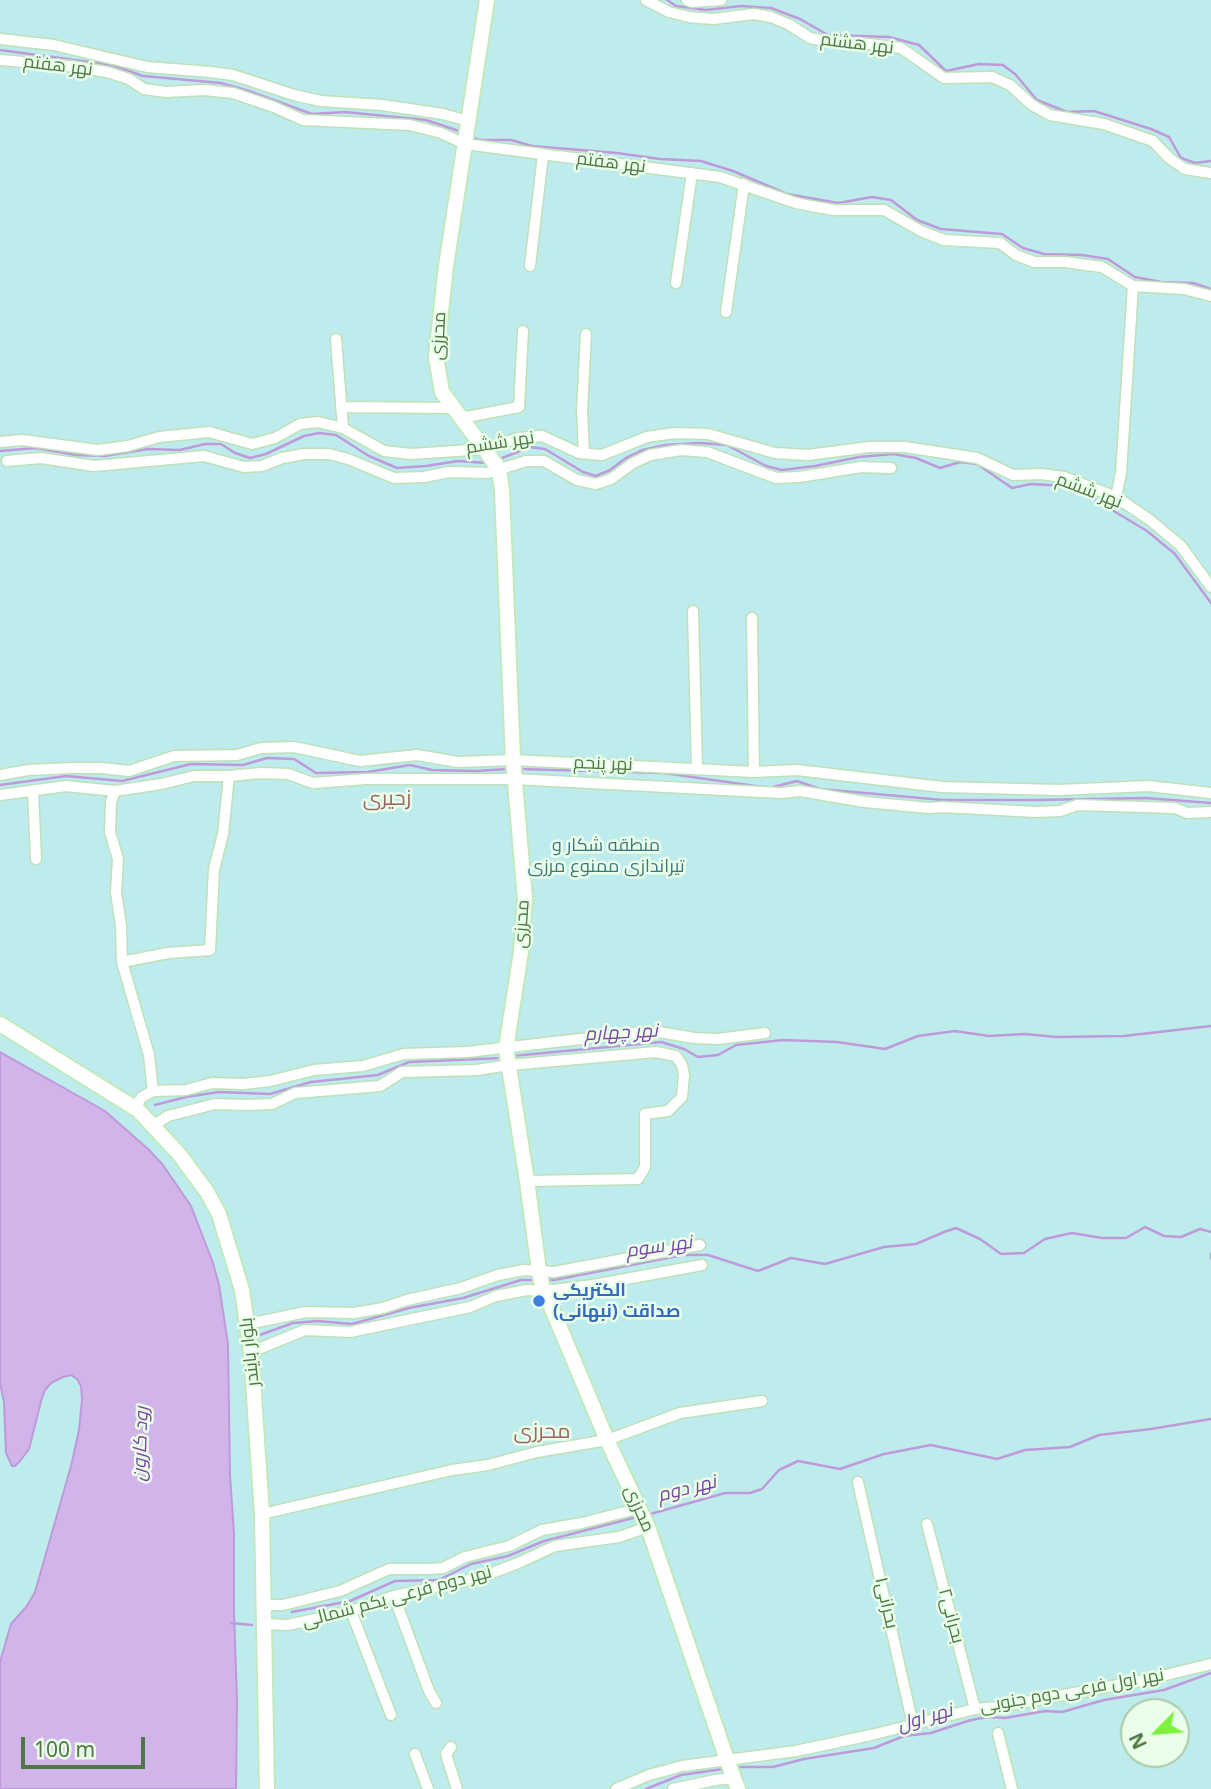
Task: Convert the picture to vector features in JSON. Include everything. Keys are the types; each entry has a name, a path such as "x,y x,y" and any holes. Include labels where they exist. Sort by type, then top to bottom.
{"street":[{"name":"محرزی","path":"487,0 446,266 436,357 442,392 492,460 502,490 513,769 525,899 507,1057 542,1280 607,1440 644,1517 732,1773"},
{"name":"نهر هشتم","path":"646,0 669,12 689,17 771,17 810,38 901,48 944,78 992,77 1010,85 1032,105 1050,115 1104,124 1153,141 1185,169 1211,173"},
{"path":"687,0 721,0"},
{"path":"0,39 54,45 147,67 233,75 321,101 382,105 443,114 466,134"},
{"name":"نهر هفتم","path":"0,60 107,72 129,79 144,89 233,93 303,120 410,125 441,133 466,134 543,155 720,177 796,203 834,210 884,210 921,231 944,240 1000,243 1016,255 1034,262 1065,262 1102,267 1133,286 1184,289 1211,296"},
{"path":"530,266 543,155"},
{"path":"676,283 692,173"},
{"path":"726,312 744,184"},
{"path":"1116,497 1121,473 1133,286"},
{"path":"341,407 457,413 519,407 523,331"},
{"path":"584,453 582,410 586,334"},
{"path":"337,339 343,428"},
{"name":"نهر ششم","path":"0,442 22,440 98,450 128,446 159,436 209,432 252,444 275,438 300,425 318,422 343,428 384,451 492,460 518,438 542,436 579,453 602,455 647,437 675,433 708,434 775,453 808,455 869,447 905,447 977,458 1013,475 1064,477 1116,497 1150,520 1181,546 1211,587"},
{"path":"7,461 41,458 94,466 204,456 244,467 262,466 282,458 304,454 329,454 394,478 424,477 449,472 488,473 492,460 544,461 577,480 596,484 611,479 650,455 681,450 707,452 776,478 861,467 891,468"},
{"path":"694,611 697,768"},
{"path":"752,618 754,772"},
{"name":"نهر پنجم","path":"0,775 71,768 129,771 174,756 237,755 261,748 293,747 360,761 417,755 513,769 781,793 800,791 865,802 929,808 1036,812 1060,811 1077,805 1175,808 1187,813 1211,812"},
{"name":"نهر پنجم","path":"0,796 66,786 115,791 194,776 261,773 288,775 313,783 513,769 697,768 754,772 797,770 942,786 1059,790 1148,786 1211,793"},
{"path":"122,962 168,953 210,950 214,869 223,834 229,776"},
{"path":"33,791 36,859"},
{"path":"115,791 111,802 110,832 118,859 116,892 122,962 149,1055 153,1091"},
{"name":"بلوار بایندر","path":"0,1024 134,1108 154,1125 207,1192 219,1214 242,1290 251,1352 262,1514 267,1789"},
{"path":"154,1125 167,1116 215,1104 272,1104 295,1093 380,1086 402,1072 477,1070 507,1057 633,1033 659,1032 718,1039 765,1033"},
{"path":"134,1108 142,1097 153,1091 186,1090 212,1083 270,1081 314,1070 363,1066 404,1054 467,1052 507,1057 656,1052 676,1056 684,1075 682,1097 668,1111 645,1114 645,1167 638,1179 527,1181"},
{"path":"251,1352 305,1330 351,1332 470,1307 496,1296 527,1290 554,1272 700,1245"},
{"path":"248,1324 306,1312 354,1313 383,1308 524,1270 542,1280 593,1285 702,1265"},
{"path":"262,1514 452,1470 607,1440 680,1413 762,1401"},
{"name":"بحرانی۱","path":"858,1482 913,1725"},
{"path":"264,1605 283,1605 340,1591 389,1569 443,1567 465,1557 509,1546 542,1530 644,1517"},
{"name":"نهر دوم فرعی یکم شمالی","path":"264,1625 288,1625 351,1611 394,1596 479,1578 555,1546 619,1536 644,1517"},
{"name":"بحرانی۲","path":"927,1524 975,1709"},
{"path":"394,1596 429,1691 436,1703"},
{"path":"351,1611 391,1715"},
{"name":"نهر اول فرعی دوم جنوبی","path":"732,1773 796,1751 975,1709 1145,1680 1211,1664"},
{"path":"998,1732 1012,1789"},
{"path":"451,1747 446,1754 457,1789"},
{"path":"415,1754 428,1789"},
{"path":"616,1789 649,1775 682,1766 732,1773"},
{"path":"673,1789 715,1780 732,1773"}],"green space":[{"name":"منطقه شکار و تیراندازی ممنوع مرزی","path":"0,0 1211,0 1211,1789 0,1789"}],"water":[{"name":"رود کارون","path":"0,1052 105,1111 148,1149 163,1165 191,1206 213,1263 228,1344 237,1700 236,1789 0,1789 0,1662 11,1624 35,1592 71,1466 82,1399 81,1386 71,1375 51,1383 41,1401 29,1449 15,1466 12,1466 6,1453 4,1402 0,1383"}],"waterway":[{"path":"667,0 676,6 706,10 741,6 771,8 800,19 828,35 889,37 919,45 946,71 979,64 1003,65 1015,74 1037,100 1067,112 1094,111 1151,129 1169,137 1181,158 1195,163 1211,161"},
{"path":"0,50 112,65 143,76 221,83 312,114 345,112 426,120 462,132"},
{"path":"471,136 479,140 511,140 532,146 701,161 733,171 787,194 838,203 872,197 891,200 917,220 941,229 1002,234 1023,248 1044,254 1108,259 1135,277 1161,282 1193,283 1211,289"},
{"path":"0,451 36,448 76,455 105,456 148,449 180,450 205,444 221,444 250,458 266,454 304,436 319,433 336,435 369,456 397,468 458,461 487,463"},
{"path":"497,460 530,447 545,449 583,472 596,476 643,450 665,445 700,443 727,445 766,466 782,470 893,454 916,458 940,468 960,462 977,464 1012,488 1031,484 1065,486 1097,501 1147,531 1175,554 1211,603"},
{"path":"0,785 66,776 122,781 191,764 243,765 267,758 294,759 316,773 368,772 410,765 432,770 509,769"},
{"path":"519,769 664,773 769,788 797,781 820,789 943,800 1146,798 1211,803"},
{"name":"نهر چهارم","path":"512,1056 661,1042 684,1049 698,1057 718,1055 736,1045 783,1040 837,1042 885,1049 918,1036 955,1031 989,1036 1124,1036 1211,1026"},
{"name":"نهر چهارم","path":"155,1105 219,1092 270,1094 311,1082 378,1075 409,1062 502,1058"},
{"name":"نهر سوم","path":"546,1280 683,1255 708,1255 758,1271 791,1258 825,1264 884,1247 916,1244 956,1228 980,1239 1001,1254 1024,1253 1045,1239 1072,1233 1102,1238 1126,1238 1145,1227 1164,1236 1181,1237 1200,1229 1211,1232"},
{"name":"نهر سوم","path":"257,1336 293,1323 318,1321 352,1324 409,1308 463,1298 521,1280 536,1280"},
{"name":"نهر دوم","path":"647,1515 725,1493 750,1493 762,1489 779,1470 798,1461 840,1469 884,1454 931,1445 997,1459 1025,1450 1070,1447 1099,1435 1211,1419"},
{"name":"نهر دوم","path":"292,1612 350,1601 395,1581 439,1580 471,1564 508,1556 544,1541 637,1517"},
{"path":"231,1623 252,1625"},
{"name":"نهر اول","path":"737,1767 773,1767 804,1759 874,1748 904,1736 931,1733 988,1717 1005,1718 1045,1711 1062,1712 1104,1700 1164,1690 1211,1673"},
{"name":"نهر اول","path":"646,1789 681,1775 723,1769"}],"place":[{"name":"الکتریکی صداقت (نبهانی)","path":"539,1301"}],"district":[{"name":"زحیری","path":"387,799"},
{"name":"محرزی","path":"542,1432"}]}
